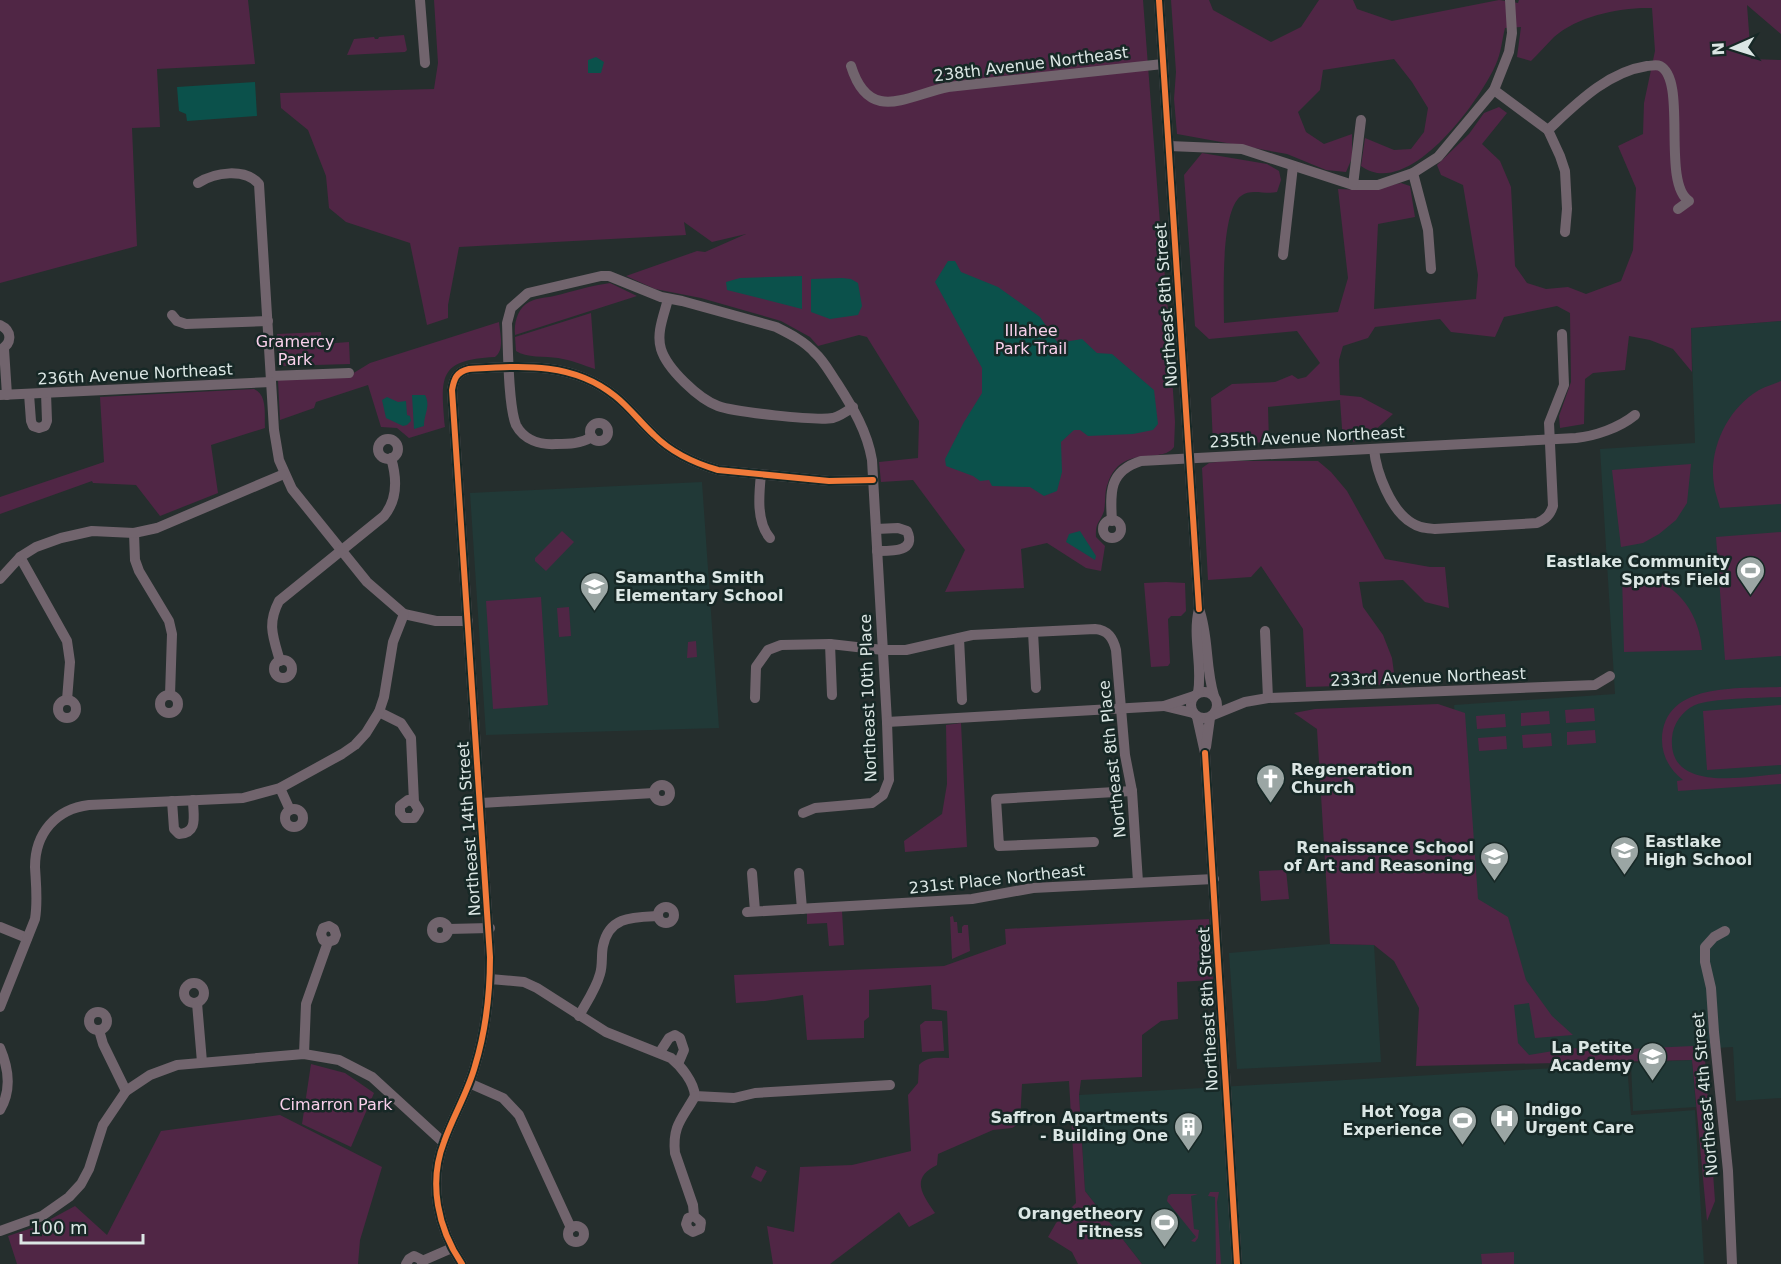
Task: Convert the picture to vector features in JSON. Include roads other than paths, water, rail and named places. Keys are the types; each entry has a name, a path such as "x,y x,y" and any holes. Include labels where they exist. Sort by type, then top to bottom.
{"street":[{"path":"420,0 424,63"},
{"name":"Northeast 8th Street","path":"1159,0 1199,609 1196,624 1200,675 1196,695"},
{"path":"1170,146 1242,149 1353,185 1378,185 1413,173 1438,157 1494,90 1509,52 1512,33 1510,0"},
{"name":"238th Avenue Northeast","path":"851,66 860,89 871,98 888,102 948,87 1163,64"},
{"path":"1548,130 1617,74 1634,68 1657,65 1663,68 1671,82 1680,193 1689,201 1678,209"},
{"path":"1494,90 1548,130 1565,171 1567,189 1565,232"},
{"path":"1353,185 1361,120"},
{"path":"1283,255 1293,166"},
{"path":"1413,173 1428,230 1431,269"},
{"path":"198,183 213,175 246,174 259,184 276,448 284,474 292,489 367,582 404,614 436,621 468,621"},
{"name":"Northeast 10th Place","path":"509,367 507,322 508,315 516,302 528,293 609,276 668,300 682,301 776,327 788,333 808,346 822,360 853,407 865,430 870,447 889,780 883,795 872,803 822,807 803,813"},
{"path":"668,300 659,334 661,350 667,361 704,399 729,409 817,418 835,418 853,407"},
{"path":"172,315 177,321 186,324 268,321"},
{"path":"0,325 5,327 9,334 9,342 2,349 3,395"},
{"path":"1374,449 1375,464 1381,480 1400,513 1419,527 1435,529 1537,523 1551,513 1554,498 1549,423 1564,385 1562,334"},
{"path":"592,437 577,443 547,445 525,436 513,414 509,367 552,368 585,377 616,397 656,437 685,458 718,470 828,481 873,480"},
{"name":"Northeast 14th Street","path":"462,1264 442,1224 436,1191 438,1161 443,1142 470,1083 486,1023 490,979 490,928 452,390 454,378 460,372 469,369 509,367"},
{"name":"236th Avenue Northeast","path":"3,395 349,373"},
{"path":"29,394 31,421 33,426 39,428 45,426 47,421 46,393"},
{"name":"235th Avenue Northeast","path":"1112,521 1113,484 1123,470 1141,461 1586,437 1612,428 1635,415"},
{"path":"280,661 271,625 279,601 384,516 390,508 395,493 391,458"},
{"path":"0,579 20,557 36,547 80,532 134,533 157,528 284,474"},
{"path":"761,474 761,515 770,538"},
{"path":"876,529 898,528 907,531 910,538 909,544 903,549 877,551"},
{"path":"134,533 135,560 139,571 169,621 172,633 170,695"},
{"path":"20,557 67,641 68,700"},
{"name":"Northeast 8th Street","path":"1199,609 1204,621 1207,670 1215,698"},
{"path":"0,1007 38,905 36,854 42,834 48,826 61,814 79,806 243,798 280,788 355,745 379,712 384,697 393,642 404,614"},
{"name":"Northeast 8th Place","path":"1033,632 1101,629 1110,635 1116,650 1125,754 1132,791 1138,882"},
{"path":"1265,631 1268,698"},
{"path":"755,698 756,667 764,654 781,645 830,644 883,650 915,650 972,635 1033,632 1036,688"},
{"path":"959,638 962,699"},
{"path":"830,644 832,695"},
{"name":"233rd Avenue Northeast","path":"1212,717 1245,702 1268,698 1595,685 1610,676"},
{"path":"887,722 1164,706 1206,692 1215,698 1217,708 1212,717 1201,719 1164,706"},
{"path":"1195,715 1191,705 1196,695"},
{"name":"233rd Avenue Northeast","path":"1215,698 1245,702"},
{"path":"379,712 401,723 411,738 414,802"},
{"name":"Northeast 8th Street","path":"1195,715 1205,753 1236,1264"},
{"name":"Northeast 8th Street","path":"1205,753 1212,717"},
{"path":"280,788 290,810"},
{"path":"1094,842 999,846 996,798 1132,791"},
{"path":"482,803 654,794"},
{"path":"172,801 174,829 182,834 189,832 193,826 193,800"},
{"name":"231st Place Northeast","path":"752,873 751,912 972,899 1019,889 1214,879"},
{"path":"799,873 802,909"},
{"path":"579,1016 599,979 603,948 610,929 616,922 658,916"},
{"path":"0,927 27,938"},
{"path":"448,929 490,928"},
{"name":"Northeast 4th Street","path":"1725,931 1705,947 1705,962 1711,988 1728,1171 1732,1264"},
{"path":"304,1054 306,1004 328,942"},
{"path":"490,979 524,982 619,1038 660,1052 678,1064 692,1085 695,1095 678,1122 674,1136 675,1153 693,1205 694,1216"},
{"path":"197,1003 202,1062"},
{"path":"99,1030 103,1044 126,1091"},
{"path":"660,1052 669,1038 675,1035 681,1038 684,1050 678,1064"},
{"path":"0,1048 9,1079 8,1091 1,1108"},
{"path":"0,1230 42,1216 55,1208 81,1184 89,1169 103,1125 110,1112 126,1091 163,1069 202,1062 304,1054 339,1060 372,1077 443,1142"},
{"path":"470,1083 502,1098 519,1115 571,1228"},
{"path":"695,1095 734,1098 755,1092 890,1085"},
{"path":"406,1264 414,1256 423,1263 452,1248"}],"water":[{"path":"596,57 604,62 601,73 588,73 588,60"},
{"path":"255,82 257,116 187,121 186,114 179,111 177,87"},
{"path":"948,261 955,261 961,272 998,287 1040,317 1058,343 1082,339 1097,353 1112,354 1154,390 1158,424 1153,430 1133,434 1088,436 1080,430 1074,430 1061,442 1062,472 1057,491 1044,496 1030,487 992,486 989,480 980,481 946,466 945,459 982,393 982,368 935,282"},
{"path":"802,276 802,309 727,290 726,282 740,278"},
{"path":"842,278 858,283 862,306 858,315 830,319 811,312 811,279"},
{"path":"412,395 425,395 427,403 424,426 414,429"},
{"path":"387,397 398,402 406,401 407,415 410,416 411,421 407,425 403,426 386,418 382,400"},
{"path":"1080,531 1096,556 1095,560 1066,542 1069,534"}],"place":[{"name":"Eastlake Community Sports Field","path":"1751,596"},
{"name":"Samantha Smith Elementary School","path":"594,612"},
{"name":"Regeneration Church","path":"1270,804"},
{"name":"Eastlake High School","path":"1624,876"},
{"name":"Renaissance School of Art and Reasoning","path":"1495,882"},
{"name":"La Petite Academy","path":"1653,1082"},
{"name":"Indigo Urgent Care","path":"1504,1144"},
{"name":"Hot Yoga Experience","path":"1463,1146"},
{"name":"Saffron Apartments - Building One","path":"1189,1152"},
{"name":"Orangetheory Fitness","path":"1164,1248"}],"park label":[{"name":"Illahee Park Trail","path":"1031,339"},
{"name":"Gramercy Park","path":"295,350"},
{"name":"Cimarron Park","path":"336,1104"}]}
